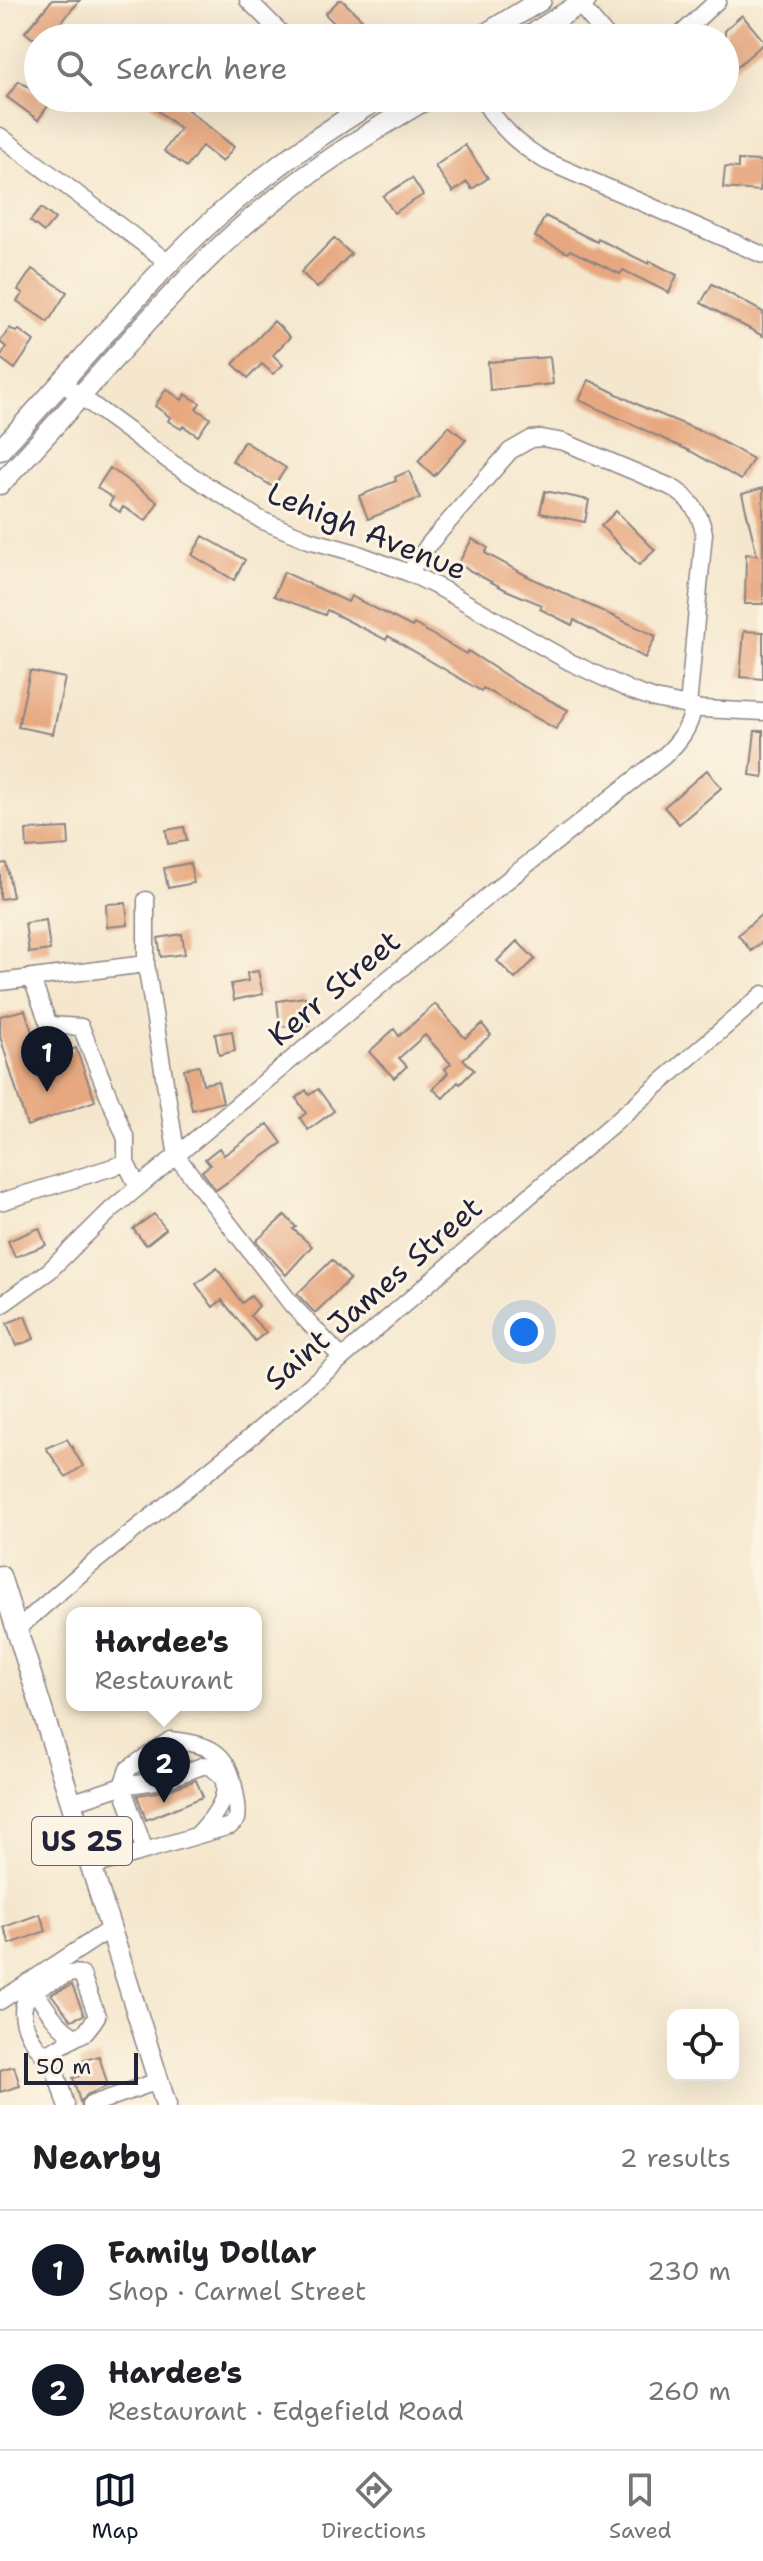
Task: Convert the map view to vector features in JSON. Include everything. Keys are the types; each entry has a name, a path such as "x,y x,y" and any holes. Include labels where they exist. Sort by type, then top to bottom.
{"main road":[{"path":"502,24 541,0"},
{"path":"548,24 583,2"},
{"path":"0,450 169,263 251,188 327,131 345,112"},
{"path":"0,484 148,321 245,225 343,149 405,112"},
{"name":"US 25","path":"0,1576 166,2105"}],"street":[{"path":"248,0 272,24"},
{"path":"692,24 718,0"},
{"path":"583,2 598,24"},
{"path":"492,112 523,147 546,161 763,255"},
{"path":"0,136 169,263"},
{"name":"Lehigh Avenue","path":"61,382 198,480 261,520 309,540 409,573 570,662 632,691 690,707 763,712"},
{"path":"409,573 429,544 510,451 531,439 553,438 671,487 697,510 704,533 690,707"},
{"name":"Kerr Street","path":"0,1306 49,1271 138,1187 495,890 664,756 684,735 691,719 690,707"},
{"path":"146,900 146,964 177,1157 292,1305 341,1357"},
{"path":"0,982 146,964"},
{"path":"31,977 49,1025 81,1027 126,1139 126,1163 138,1187"},
{"name":"Saint James Street","path":"16,1630 87,1568 246,1441 763,994"},
{"path":"0,1202 126,1163"},
{"path":"90,1867 197,1836 230,1826 237,1819 233,1781 222,1755 200,1744 170,1740 128,1769 122,1786 145,1851"},
{"path":"70,1803 122,1786 168,1778 205,1765 216,1770 225,1790 221,1804 197,1836"},
{"path":"0,2001 31,1986 71,1973 82,1975 97,2016 86,2032 51,2052 42,2053 23,2024 25,2008 31,1986 110,1929"},
{"path":"31,1986 66,2032 76,2037"},
{"path":"57,2076 66,2105"},
{"path":"90,2105 158,2081"}],"building":[{"path":"52,0 80,0 60,24 32,24"},
{"path":"342,0 367,24 335,24 325,14"},
{"path":"742,15 763,40 763,44 739,65 739,24 732,24"},
{"path":"19,81 24,84 24,110 7,97"},
{"path":"27,112 44,112 38,120"},
{"path":"160,112 190,112 234,147 222,162 202,146 187,167 164,151 180,129"},
{"path":"465,145 488,178 472,189 467,182 453,192 435,166"},
{"path":"738,160 762,161 760,191 723,188 725,167 738,168"},
{"path":"412,178 423,195 394,213 383,196"},
{"path":"41,208 55,219 44,232 30,221"},
{"path":"545,216 597,242 598,239 677,275 669,293 623,270 620,274 535,237"},
{"path":"334,238 351,254 317,288 301,272"},
{"path":"32,269 67,292 48,322 17,301 23,293 18,290"},
{"path":"712,284 763,312 763,336 701,303"},
{"path":"274,321 290,337 273,355 283,365 273,374 262,364 248,378 233,364"},
{"path":"10,328 16,332 19,330 34,341 15,369 0,358 6,347 0,342"},
{"path":"550,357 553,384 490,390 488,362"},
{"path":"589,380 647,409 710,435 753,459 741,480 692,452 579,400"},
{"path":"166,389 182,400 185,394 200,403 196,409 210,418 198,436 168,421 170,417 155,406"},
{"path":"449,426 466,440 434,476 418,461"},
{"path":"244,441 286,468 273,487 232,461"},
{"path":"110,468 158,502 146,521 123,507 120,512 109,505 113,498 97,488"},
{"path":"409,471 420,498 368,519 359,496 396,481 395,477"},
{"path":"763,488 763,604 745,604 746,554 757,555 742,494"},
{"path":"545,491 589,500 585,522 540,513"},
{"path":"616,511 655,550 639,565 601,526"},
{"path":"203,536 245,560 234,580 192,555"},
{"path":"472,539 488,548 485,553 531,578 656,636 645,658 574,620 572,625 540,609 542,605 458,564"},
{"path":"284,572 348,602 351,596 412,627 414,624 466,654 468,651 519,684 568,710 556,729 483,688 481,691 388,636 386,640 327,610 325,615 274,596"},
{"path":"744,631 763,632 763,679 740,677"},
{"path":"30,671 65,678 53,734 18,727"},
{"path":"755,731 763,731 763,777 750,775"},
{"path":"707,770 721,788 679,824 664,807"},
{"path":"184,827 187,841 168,844 166,830"},
{"path":"68,828 69,845 27,848 26,830"},
{"path":"6,863 13,897 0,899 0,864"},
{"path":"190,863 194,883 168,888 164,868"},
{"path":"126,903 128,925 107,927 106,904"},
{"path":"763,913 763,941 751,951 738,935"},
{"path":"46,920 50,950 29,953 25,923"},
{"path":"182,934 185,954 161,957 158,938"},
{"path":"517,941 535,959 515,979 497,961"},
{"path":"258,971 263,994 234,1000 231,984 248,981 247,973"},
{"path":"305,997 309,1024 280,1027 277,1001"},
{"path":"435,1004 465,1038 482,1024 491,1035 463,1059 474,1070 443,1098 433,1089 448,1073 445,1069 451,1064 425,1035 399,1058 407,1066 394,1078 369,1052 394,1029 399,1036"},
{"path":"25,1010 41,1061 76,1048 95,1101 27,1126 0,1036 0,1016"},
{"path":"232,1031 235,1051 219,1055 215,1034"},
{"path":"199,1066 203,1084 218,1081 223,1102 192,1110 184,1069"},
{"path":"318,1089 334,1111 308,1130 300,1118 306,1113 296,1098 306,1090 309,1095"},
{"path":"268,1124 282,1143 216,1190 202,1171 210,1165 205,1159 219,1148 224,1155"},
{"path":"154,1214 166,1229 146,1245 133,1229"},
{"path":"285,1215 296,1227 293,1229 312,1246 286,1275 256,1241"},
{"path":"39,1228 46,1245 15,1257 8,1241"},
{"path":"332,1260 350,1279 315,1313 297,1294"},
{"path":"217,1268 242,1303 251,1296 259,1306 250,1316 266,1332 255,1341 222,1300 213,1307 196,1284"},
{"path":"25,1316 34,1339 16,1346 7,1323"},
{"path":"67,1439 83,1466 66,1477 46,1448"},
{"path":"196,1780 203,1797 146,1820 137,1795 165,1791"},
{"path":"40,1914 46,1931 10,1944 4,1927"},
{"path":"72,1985 84,2015 71,2020 51,1994"},
{"path":"99,2056 108,2086 86,2095 80,2102 73,2078 83,2075 79,2062"},
{"path":"14,2066 20,2086 0,2092 0,2070"}],"place":[{"name":"Family Dollar","path":"47,1092"},
{"name":"Hardee's","path":"164,1803"}]}
